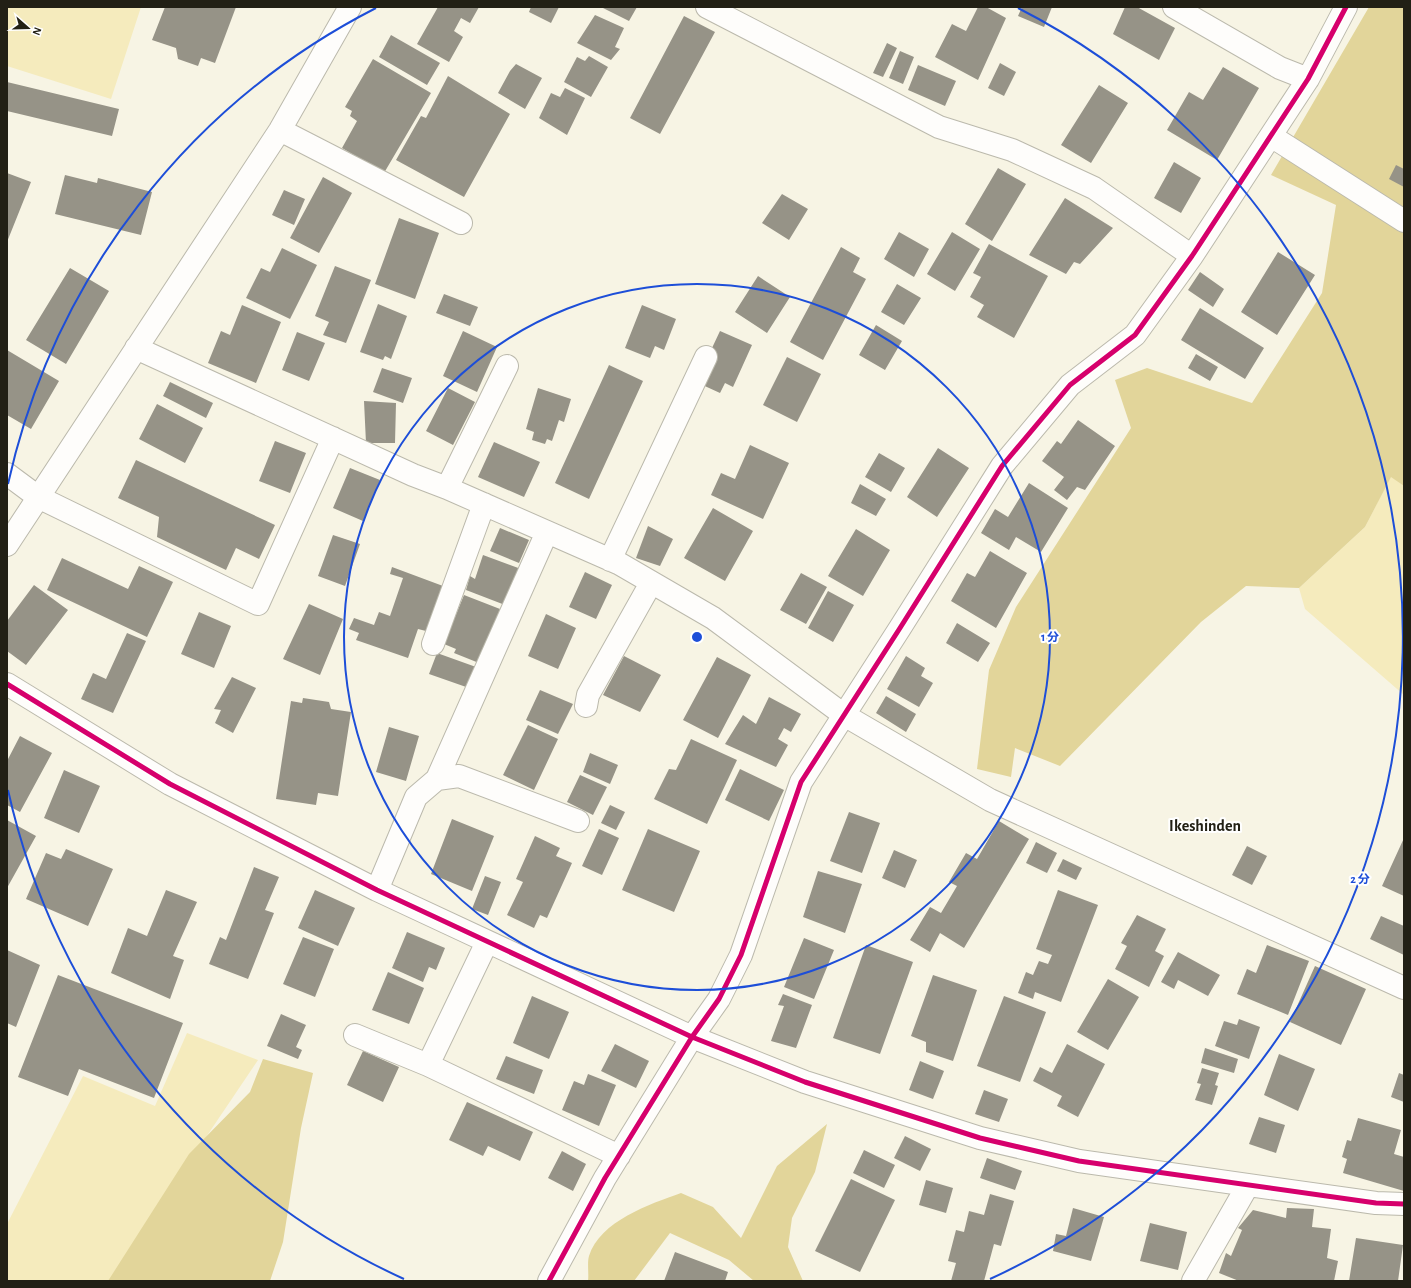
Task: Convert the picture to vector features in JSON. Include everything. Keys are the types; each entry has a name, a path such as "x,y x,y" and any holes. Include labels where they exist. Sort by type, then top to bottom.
{"street":[{"path":"7,545 280,130 350,7"},
{"path":"707,7 939,127 1012,150 1094,188 1192,256"},
{"path":"1174,7 1280,68 1308,80"},
{"path":"548,1281 619,1156 692,1037 719,999 741,955 801,782 1002,466 1070,385 1135,335 1192,256 1308,80 1346,7"},
{"path":"280,130 461,223"},
{"path":"1271,136 1404,221"},
{"path":"136,348 413,475 447,488 610,560 713,618 844,715 990,800 1404,988"},
{"path":"610,560 706,357"},
{"path":"447,488 507,366"},
{"path":"7,474 38,497 258,604 333,438"},
{"path":"433,644 484,504"},
{"path":"377,890 416,797 437,779 547,532"},
{"path":"586,706 588,695 651,583"},
{"path":"7,684 170,784 377,890 692,1037 805,1082 980,1138 1079,1161 1376,1203 1404,1204"},
{"path":"437,779 458,776 578,821"},
{"path":"428,1065 487,942"},
{"path":"355,1035 428,1065 619,1156"},
{"path":"1193,1281 1248,1185"}],"shaded area":[{"path":"7,7 141,7 111,99 7,66"},
{"path":"1369,7 1404,7 1404,486 1391,477 1365,527 1299,588 1246,586 1201,622 1060,766 1015,748 1011,777 977,769 989,670 1016,607 1131,428 1115,380 1147,368 1252,403 1322,293 1336,205 1271,175"},
{"path":"1391,476 1404,486 1404,695 1305,609 1299,588 1365,527"},
{"path":"187,1033 258,1060 109,1281 7,1281 7,1224 83,1076 155,1106"},
{"path":"263,1059 313,1073 301,1128 283,1242 270,1281 108,1281 189,1154 250,1092"},
{"path":"827,1124 815,1172 792,1218 788,1247 803,1281 754,1281 729,1260 670,1233 634,1281 588,1281 589,1256 595,1244 604,1233 615,1224 641,1209 681,1193 713,1207 741,1238 777,1166"}],"building":[{"path":"165,7 236,7 215,63 201,58 198,66 178,59 176,48 152,40"},
{"path":"438,7 479,7 470,23 461,18 454,31 463,37 449,62 417,44"},
{"path":"531,7 559,7 551,23 529,12"},
{"path":"601,7 637,7 629,21"},
{"path":"978,7 986,7 1006,18 978,80 935,57 952,24 966,31"},
{"path":"1022,7 1052,7 1044,27 1018,16"},
{"path":"1125,7 1137,7 1175,28 1159,60 1113,34"},
{"path":"595,15 624,28 615,47 620,49 611,60 577,43"},
{"path":"684,16 715,32 660,134 630,118"},
{"path":"391,35 440,63 427,85 379,57"},
{"path":"887,43 897,48 883,77 873,73"},
{"path":"900,51 914,57 903,84 889,78"},
{"path":"589,56 608,67 591,97 564,82 577,57 585,61"},
{"path":"373,59 431,93 384,173 342,148 357,121 350,116 352,111 345,107"},
{"path":"1000,63 1016,72 1004,96 988,88"},
{"path":"516,64 542,78 525,109 498,93 510,71"},
{"path":"918,65 956,81 945,106 908,90"},
{"path":"1223,67 1259,88 1217,160 1167,130 1189,92 1203,100"},
{"path":"448,76 510,114 464,197 396,160 421,116 426,118"},
{"path":"7,82 119,109 112,136 7,111"},
{"path":"1099,85 1128,103 1091,163 1061,145"},
{"path":"565,88 585,98 567,135 539,118 551,93 560,97"},
{"path":"1174,162 1201,178 1181,213 1154,198"},
{"path":"1396,165 1404,169 1404,187 1389,179"},
{"path":"998,168 1026,184 992,241 965,224"},
{"path":"7,173 31,182 7,242"},
{"path":"65,175 97,183 98,178 152,192 141,235 55,214"},
{"path":"323,177 352,193 319,253 290,238"},
{"path":"284,190 305,199 294,225 272,215"},
{"path":"782,194 808,209 789,240 762,223"},
{"path":"1065,198 1113,228 1080,264 1074,262 1066,274 1029,255"},
{"path":"399,218 439,233 415,299 375,284"},
{"path":"899,232 929,249 914,277 884,259"},
{"path":"952,232 980,249 955,291 927,274"},
{"path":"989,244 1048,276 1014,338 977,317 984,305 970,297 981,277 973,273"},
{"path":"841,247 860,258 853,272 866,279 823,360 790,342"},
{"path":"282,248 317,265 290,319 246,298 261,268 270,272"},
{"path":"1278,252 1315,275 1277,335 1241,312"},
{"path":"335,266 371,280 346,343 323,335 329,322 315,316"},
{"path":"70,268 109,291 66,364 26,340"},
{"path":"1200,272 1224,289 1213,307 1188,290"},
{"path":"758,276 790,297 767,333 735,312"},
{"path":"897,284 921,298 904,325 881,312"},
{"path":"444,294 478,307 470,326 436,313"},
{"path":"378,304 407,316 391,359 385,356 383,360 360,352"},
{"path":"242,305 281,322 256,383 208,363 221,331 230,335"},
{"path":"642,305 676,319 664,350 655,346 650,358 625,348"},
{"path":"1200,308 1264,348 1245,379 1181,340"},
{"path":"876,325 902,341 885,370 859,355"},
{"path":"463,331 497,347 477,392 443,376"},
{"path":"720,331 752,345 733,387 725,383 720,393 696,382"},
{"path":"297,332 325,343 309,381 282,370"},
{"path":"7,350 59,381 31,429 7,415"},
{"path":"1196,354 1218,367 1210,381 1188,368"},
{"path":"787,357 821,374 797,422 763,405"},
{"path":"609,365 643,381 589,499 555,483"},
{"path":"382,368 412,378 403,403 373,392"},
{"path":"170,382 213,403 206,418 163,396"},
{"path":"448,388 475,402 453,445 426,431"},
{"path":"538,388 571,399 564,422 559,420 552,441 547,439 545,444 532,440 534,432 526,429"},
{"path":"364,401 396,403 395,443 366,443"},
{"path":"157,404 203,428 185,463 139,439"},
{"path":"1078,420 1115,446 1085,490 1077,487 1067,500 1054,490 1064,477 1042,461 1057,441 1061,444"},
{"path":"275,441 306,453 290,493 259,481"},
{"path":"494,442 540,462 524,497 478,477"},
{"path":"750,445 789,463 763,519 711,495 721,473 735,479"},
{"path":"938,448 969,468 937,517 907,497"},
{"path":"879,453 905,468 891,492 865,477"},
{"path":"136,460 275,525 259,559 236,548 226,570 157,537 159,517 118,498"},
{"path":"350,468 380,480 363,521 333,508"},
{"path":"1029,483 1068,508 1041,552 1016,537 1009,550 981,533 995,509 1008,517"},
{"path":"860,484 886,499 876,516 851,503"},
{"path":"713,508 753,531 725,581 684,558"},
{"path":"648,526 673,539 660,566 636,558"},
{"path":"500,528 529,540 519,563 490,551"},
{"path":"856,529 890,550 863,596 828,576"},
{"path":"333,535 360,544 345,586 318,576"},
{"path":"990,551 1027,573 996,628 951,601 967,573 975,577"},
{"path":"483,555 521,569 505,605 466,590 470,576 475,579"},
{"path":"62,558 128,589 139,566 173,582 147,637 47,590"},
{"path":"392,567 443,586 426,631 418,629 408,658 356,640 359,633 349,629 354,618 374,625 379,612 390,616 403,578 390,574"},
{"path":"585,572 612,585 596,619 569,607"},
{"path":"801,573 827,587 806,624 780,610"},
{"path":"34,585 68,610 26,665 7,651 7,621"},
{"path":"828,591 854,605 833,642 808,628"},
{"path":"464,595 500,609 479,663 454,653 456,649 444,644"},
{"path":"309,604 343,619 320,675 283,659"},
{"path":"199,612 231,626 214,668 181,654"},
{"path":"546,614 576,628 558,669 528,656"},
{"path":"957,623 990,643 978,662 946,643"},
{"path":"127,633 146,641 113,713 81,699 93,673 106,679"},
{"path":"437,653 476,667 469,688 429,674"},
{"path":"624,656 661,675 640,712 603,695"},
{"path":"906,656 925,668 921,676 933,683 919,707 887,689"},
{"path":"717,657 751,675 718,738 683,720"},
{"path":"232,677 256,688 233,733 215,723 221,710 214,709"},
{"path":"540,690 573,704 558,734 526,720"},
{"path":"886,696 916,714 906,732 876,713"},
{"path":"769,697 801,714 791,732 784,728 778,739 788,745 776,767 725,744 743,715 756,724"},
{"path":"303,698 329,702 331,709 351,712 338,796 318,793 316,805 276,799 291,701 302,703"},
{"path":"528,725 558,739 534,790 503,775"},
{"path":"389,727 419,736 406,781 376,772"},
{"path":"20,736 52,753 20,812 7,805 7,761"},
{"path":"691,739 737,760 707,824 654,799 669,769 676,770"},
{"path":"590,753 618,765 610,784 583,772"},
{"path":"740,769 784,790 769,821 725,800"},
{"path":"64,770 100,786 79,833 44,818"},
{"path":"580,775 607,787 593,815 567,802"},
{"path":"610,805 625,812 616,830 601,823"},
{"path":"849,812 880,823 862,873 830,861"},
{"path":"452,819 494,836 472,891 431,874"},
{"path":"7,820 36,836 7,888"},
{"path":"999,821 1029,839 964,948 940,933 930,952 910,940 930,907 941,913 957,886 949,882 966,853 977,859"},
{"path":"599,829 619,838 602,875 582,866"},
{"path":"648,829 700,851 674,912 622,890"},
{"path":"535,836 560,848 556,856 572,863 547,918 540,915 534,928 507,915 523,882 516,879"},
{"path":"1404,838 1404,896 1382,886"},
{"path":"1036,842 1057,853 1047,873 1026,863"},
{"path":"1247,846 1267,856 1252,885 1232,875"},
{"path":"66,849 113,869 88,926 26,899 46,853 61,859"},
{"path":"894,850 917,860 905,888 882,878"},
{"path":"1063,859 1082,868 1076,880 1057,871"},
{"path":"254,867 279,877 265,910 274,913 248,979 209,964 220,937 226,940"},
{"path":"818,871 862,884 845,933 803,917"},
{"path":"485,876 501,882 488,915 472,909"},
{"path":"166,890 197,902 173,956 184,960 170,999 111,973 128,928 147,936"},
{"path":"315,890 355,908 338,946 298,928"},
{"path":"1058,890 1098,905 1061,1002 1035,992 1033,999 1018,993 1026,972 1033,975 1039,961 1048,964 1052,955 1036,949"},
{"path":"1137,915 1166,929 1155,951 1164,956 1149,987 1115,969 1127,946 1121,943"},
{"path":"1381,916 1404,926 1404,955 1370,939"},
{"path":"407,932 445,948 436,970 429,967 423,982 392,968"},
{"path":"303,937 334,949 315,997 283,984"},
{"path":"804,938 834,950 814,999 784,987"},
{"path":"866,945 913,962 880,1054 833,1038"},
{"path":"1267,945 1309,961 1288,1015 1237,994 1247,969 1256,973"},
{"path":"7,950 40,965 16,1027 7,1023"},
{"path":"1178,952 1220,975 1208,996 1178,980 1174,989 1161,982"},
{"path":"1315,966 1366,989 1341,1045 1290,1022"},
{"path":"388,972 424,988 409,1024 372,1010"},
{"path":"58,975 183,1023 154,1098 79,1069 68,1096 18,1077"},
{"path":"933,975 977,990 953,1061 926,1052 926,1042 911,1036"},
{"path":"1108,979 1139,997 1108,1050 1077,1032"},
{"path":"783,994 812,1005 796,1048 771,1041 784,1006 778,1005"},
{"path":"532,996 569,1012 549,1059 513,1043"},
{"path":"1004,996 1046,1012 1020,1082 977,1066"},
{"path":"281,1014 306,1025 296,1047 302,1050 298,1059 267,1046"},
{"path":"1239,1019 1260,1027 1249,1059 1215,1046 1224,1021 1237,1025"},
{"path":"615,1044 649,1061 636,1088 601,1071"},
{"path":"1067,1044 1105,1064 1078,1117 1057,1106 1062,1096 1033,1081 1040,1067 1052,1073"},
{"path":"1205,1048 1238,1059 1234,1073 1201,1063"},
{"path":"363,1051 399,1067 383,1102 347,1085"},
{"path":"1279,1054 1315,1069 1298,1111 1264,1095"},
{"path":"506,1056 543,1070 534,1094 496,1079"},
{"path":"920,1061 944,1071 933,1099 909,1090"},
{"path":"1202,1068 1219,1073 1215,1085 1218,1086 1212,1105 1195,1100 1201,1084 1197,1083"},
{"path":"1399,1073 1404,1075 1404,1102 1391,1097"},
{"path":"588,1074 616,1085 599,1126 562,1110 574,1081 584,1085"},
{"path":"984,1090 1008,1099 999,1122 975,1114"},
{"path":"467,1102 533,1132 520,1161 488,1146 483,1156 449,1140"},
{"path":"1259,1117 1285,1125 1276,1153 1249,1144"},
{"path":"1358,1118 1401,1130 1394,1154 1404,1157 1404,1191 1343,1173 1347,1159 1342,1157 1347,1140 1351,1141"},
{"path":"905,1136 931,1149 920,1171 894,1158"},
{"path":"864,1150 895,1165 884,1188 853,1173"},
{"path":"562,1151 586,1164 573,1191 548,1178"},
{"path":"987,1158 1022,1171 1015,1190 980,1178"},
{"path":"851,1179 895,1200 860,1272 815,1251"},
{"path":"926,1180 953,1188 946,1213 919,1205"},
{"path":"990,1194 1014,1201 1001,1246 994,1244 984,1281 951,1281 956,1263 948,1261 956,1230 964,1232 969,1211 984,1215"},
{"path":"1073,1208 1104,1217 1091,1261 1053,1251 1056,1234 1066,1236"},
{"path":"1287,1208 1314,1209 1312,1227 1331,1229 1327,1258 1338,1261 1334,1281 1239,1281 1219,1273 1226,1253 1231,1256 1242,1230 1238,1228 1253,1210 1286,1218"},
{"path":"1150,1223 1187,1232 1178,1270 1140,1261"},
{"path":"1356,1238 1403,1245 1398,1281 1349,1281"},
{"path":"675,1252 728,1272 725,1281 664,1281"}],"cycle path":[{"path":"549,1281 605,1178 692,1037 719,999 741,955 801,782 1002,466 1070,385 1135,335 1192,256 1308,79 1346,7"},
{"path":"7,684 170,784 377,890 692,1037 805,1082 980,1138 1079,1161 1376,1203 1404,1204"}],"district":[{"name":"Ikeshinden","path":"1205,825"}]}
